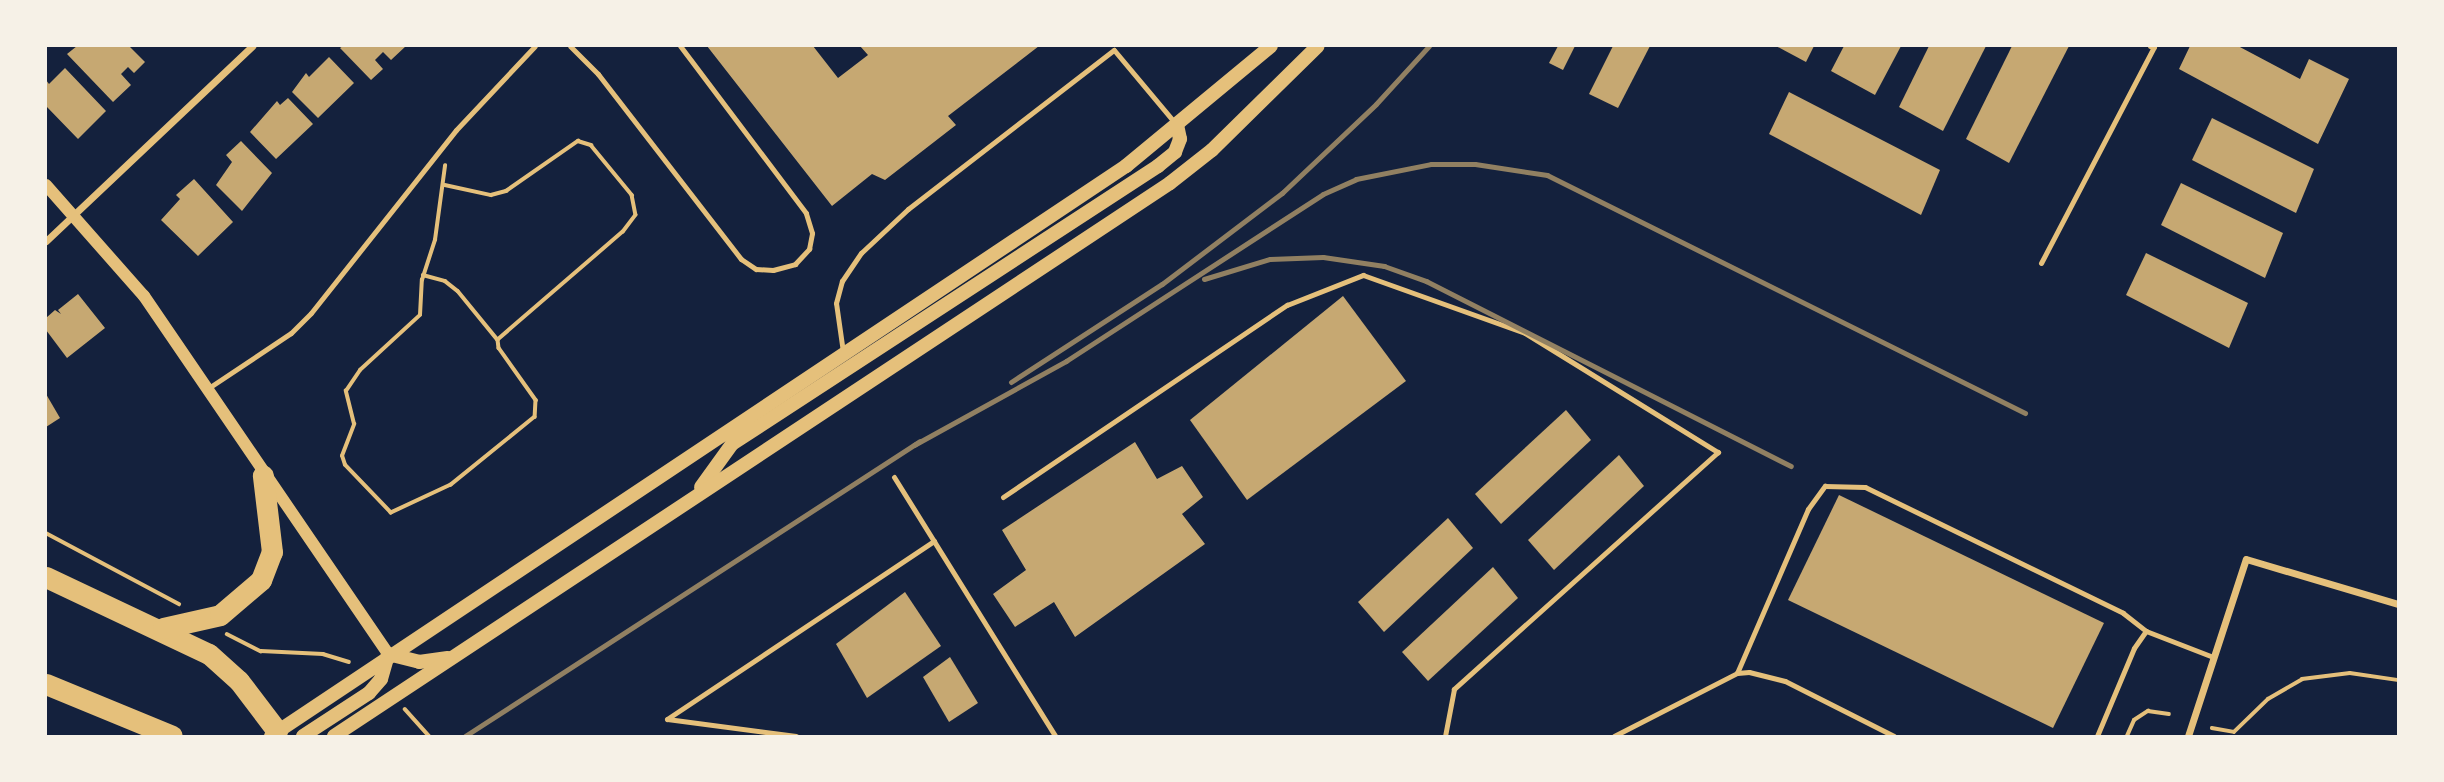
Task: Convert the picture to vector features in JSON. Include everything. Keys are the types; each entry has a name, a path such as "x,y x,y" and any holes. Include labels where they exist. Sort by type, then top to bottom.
{"highway":[{"path":"163,628 220,615 261,580 272,552 263,476"},
{"path":"46,577 163,628 209,654 239,681 275,735"},
{"path":"46,684 172,737"}],"main road":[{"path":"275,735 388,654 1126,166 1271,46"},
{"path":"334,737 693,496 1170,184 1212,150 1318,46"},
{"path":"693,496 732,444 1158,166 1175,152 1180,139 1177,125"},
{"path":"388,654 419,662 454,657"},
{"path":"303,737 369,693 381,679 388,654"}],"street":[{"path":"46,241 253,46"},
{"path":"46,185 144,296 209,387 263,476 388,654"},
{"path":"2188,737 2246,559 2399,604"}],"lane":[{"path":"209,387 291,332 311,313 456,130 535,46"},
{"path":"570,46 598,74 731,246 756,269 773,270 795,264 809,250 812,233 796,195 680,46"},
{"path":"2041,263 2154,47 2150,46"},
{"path":"843,352 836,303 842,282 861,253 899,216 1117,48 1177,125"},
{"path":"1003,497 1287,305 1363,275 1525,333 1718,452 1454,689 1446,737"},
{"path":"894,477 1055,737"},
{"path":"1737,673 1808,509 1825,486 1865,487 2123,613 2146,631 2213,657"},
{"path":"796,737 667,719 934,541"},
{"path":"2097,737 2134,648 2146,631"},
{"path":"1614,737 1737,673 1784,681 1894,737"}],"path":[{"path":"444,185 491,195 506,191 578,141 591,145 637,205 636,215 622,232 498,340"},
{"path":"423,275 445,281 458,291 498,340 499,348 536,400 535,417 451,485 400,511 383,508 345,465 342,456 354,424 346,391 360,370 420,315 423,275 435,240 445,166"},
{"path":"46,533 184,606"},
{"path":"220,629 261,650 323,654 349,662"},
{"path":"2213,728 2234,732 2269,699 2302,679 2350,673 2399,680"},
{"path":"402,708 429,737"},
{"path":"2127,737 2134,720 2148,711 2169,714"}],"building":[{"path":"77,46 129,46 145,62 134,73 128,67 121,74 131,85 113,102 67,54"},
{"path":"406,46 391,60 383,52 375,60 383,69 371,80 340,48"},
{"path":"707,46 813,46 838,78 868,55 860,46 1039,46 948,116 956,125 885,180 872,174 832,206"},
{"path":"1558,46 1575,46 1563,70 1549,63"},
{"path":"1613,46 1650,46 1618,108 1589,94"},
{"path":"1776,46 1814,46 1806,62"},
{"path":"1844,46 1901,46 1875,95 1831,71"},
{"path":"1929,46 1986,46 1943,131 1899,107"},
{"path":"2012,46 2069,46 2009,163 1966,139"},
{"path":"2190,46 2238,46 2300,79 2309,59 2349,79 2318,144 2179,69"},
{"path":"329,57 354,83 318,118 292,92 306,73 309,77"},
{"path":"65,68 106,111 78,139 46,106 46,80 49,84"},
{"path":"1789,92 1940,170 1921,215 1769,134"},
{"path":"288,98 313,124 276,159 250,132 277,101 280,105"},
{"path":"2212,118 2314,169 2296,213 2192,160"},
{"path":"241,141 272,173 242,211 216,185 232,162 226,155"},
{"path":"194,179 233,222 198,256 161,220 180,199 176,195"},
{"path":"2181,183 2283,233 2265,278 2161,225"},
{"path":"2146,253 2248,303 2229,348 2126,295"},
{"path":"78,294 105,328 67,358 46,330 46,318 55,310 61,314 58,310"},
{"path":"1343,296 1406,381 1247,500 1190,420"},
{"path":"46,394 60,418 46,427"},
{"path":"1566,410 1591,440 1501,524 1475,494"},
{"path":"1135,442 1157,479 1182,466 1203,497 1182,514 1205,544 1075,637 1054,602 1015,627 993,594 1026,570 1002,530"},
{"path":"1619,455 1644,486 1554,570 1528,540"},
{"path":"1839,495 2104,623 2053,728 1788,600"},
{"path":"1448,518 1473,548 1384,632 1358,602"},
{"path":"1493,567 1518,598 1428,681 1402,652"},
{"path":"905,592 941,646 867,698 836,644"},
{"path":"950,657 978,703 949,722 923,677"}],"railway":[{"path":"1011,382 1162,284 1282,193 1376,104 1429,46"},
{"path":"914,445 1066,361 1323,194 1356,179 1431,164 1475,164 1547,175 2025,413"},
{"path":"1204,279 1270,259 1323,257 1384,266 1426,281 1791,466"},
{"path":"465,736 920,441"}]}
